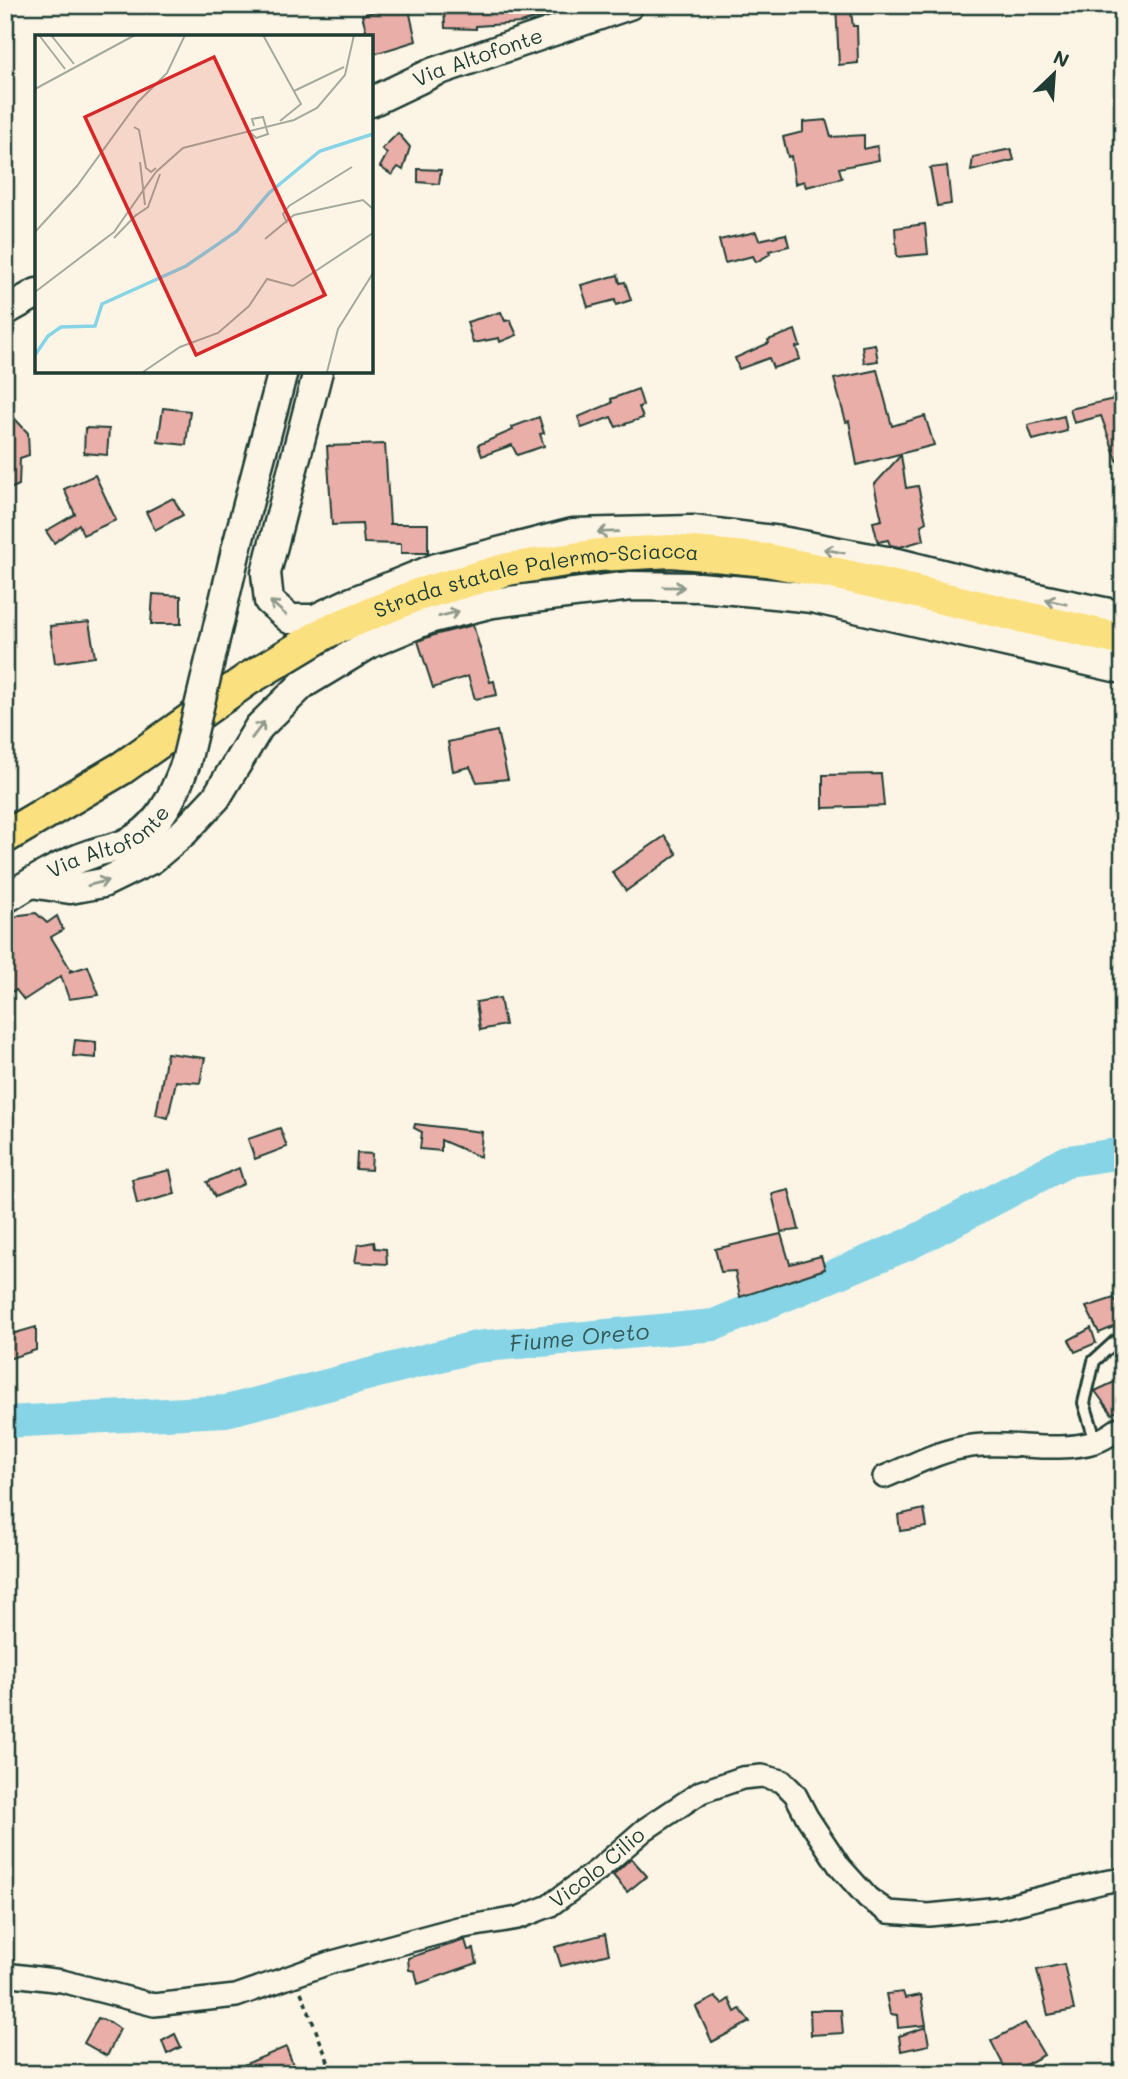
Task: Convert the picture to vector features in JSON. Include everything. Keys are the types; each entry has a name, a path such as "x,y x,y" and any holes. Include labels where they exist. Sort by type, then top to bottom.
{"main road":[{"name":"Via Altofonte","path":"373,102 434,72 629,5"},
{"path":"5,311 35,294"},
{"name":"Via Altofonte","path":"5,900 31,883 90,854 123,845 152,826 174,795 186,762 236,550 282,373"},
{"path":"317,373 266,573 269,601 290,619 315,620 349,603 436,568 573,533 692,530 781,541 902,564 1123,616"},
{"name":"Strada statale Palermo-Sciacca","path":"5,837 122,768 248,679 328,631 417,595 508,569 599,555 672,551 767,560 848,576 1123,640"},
{"path":"31,883 70,889 103,883 152,859 184,832 216,798 259,727 303,684 371,643 429,619 493,603 631,586 699,587 755,592 812,598 1123,668"}],"street":[{"path":"884,1477 927,1458 960,1448 986,1445 1069,1448 1096,1442 1123,1426"},
{"name":"Vicolo Cilio","path":"5,1974 62,1981 154,2005 236,1996 329,1964 458,1928 518,1918 549,1906 598,1870 644,1830 701,1792 742,1778 762,1776 782,1781 795,1794 840,1867 868,1898 888,1912 929,1915 1000,1908 1123,1879"}],"lane":[{"path":"1096,1442 1084,1403 1094,1361 1123,1338"}],"path":[{"path":"295,1977 333,2074"}],"building":[{"path":"408,5 416,41 373,54 373,35 367,35 362,15"},
{"path":"444,5 475,5 475,10 493,5 568,5 569,8 521,23 476,26 476,29 445,28"},
{"path":"836,5 850,5 853,26 857,26 858,63 839,65"},
{"path":"826,120 831,137 864,135 864,149 877,146 879,160 839,168 842,178 806,187 804,181 795,184 791,156 788,157 783,137 803,132 803,122"},
{"path":"398,133 410,147 403,170 398,167 392,175 380,167 387,154 382,149"},
{"path":"1011,149 1014,160 971,171 973,157"},
{"path":"947,166 951,204 937,206 930,168"},
{"path":"418,169 441,170 439,184 418,182"},
{"path":"925,224 928,254 897,257 895,228"},
{"path":"756,232 759,240 786,234 789,246 769,251 770,254 756,262 753,256 725,263 719,240"},
{"path":"618,275 620,283 625,282 631,300 616,305 615,300 588,307 581,285"},
{"path":"501,312 505,321 510,320 517,335 500,342 499,338 473,343 467,322"},
{"path":"795,330 800,346 796,347 800,359 773,368 769,358 739,369 735,358 769,343 768,340"},
{"path":"875,344 878,361 864,363 862,346"},
{"path":"877,370 892,426 925,416 934,445 857,465 849,421 846,422 834,379"},
{"path":"638,389 643,405 639,407 643,418 616,427 611,417 582,428 578,417 612,403 611,399"},
{"path":"1123,397 1121,471 1101,416 1074,423 1070,409"},
{"path":"5,408 28,433 29,455 20,458 19,485 5,491"},
{"path":"163,408 190,411 186,445 158,442"},
{"path":"1064,416 1067,431 1033,440 1028,425"},
{"path":"539,417 544,433 540,434 544,446 517,455 512,445 482,456 478,445 513,430 512,427"},
{"path":"85,428 109,429 107,455 84,453"},
{"path":"385,444 390,524 428,524 428,553 401,553 401,544 364,543 362,524 332,525 327,446"},
{"path":"901,455 906,488 918,486 926,522 921,525 924,540 900,547 890,545 888,540 878,542 873,522 882,520 874,485"},
{"path":"95,475 116,520 83,535 79,524 54,543 46,531 75,514 64,489"},
{"path":"173,498 183,515 155,530 146,512"},
{"path":"153,594 181,596 181,624 151,624"},
{"path":"89,622 95,657 55,663 50,626"},
{"path":"473,625 490,682 494,681 497,695 475,699 468,676 433,688 418,641"},
{"path":"497,731 508,779 477,782 470,767 453,771 448,742"},
{"path":"881,774 884,806 823,808 823,775"},
{"path":"665,836 677,854 626,891 612,872"},
{"path":"36,913 47,923 57,916 63,930 51,937 71,970 69,972 88,966 99,995 69,999 61,976 24,1000 16,990 5,994 5,922 20,915"},
{"path":"500,998 505,1025 480,1030 476,1002"},
{"path":"75,1040 96,1042 96,1058 73,1056"},
{"path":"167,1053 205,1058 200,1083 176,1081 168,1118 156,1115"},
{"path":"415,1124 482,1132 480,1157 441,1140 441,1151 420,1149 422,1132 414,1128"},
{"path":"280,1128 287,1147 255,1159 248,1139"},
{"path":"357,1153 372,1154 371,1170 356,1169"},
{"path":"239,1168 244,1184 215,1197 207,1182"},
{"path":"170,1170 175,1194 137,1204 132,1179"},
{"path":"789,1190 799,1230 781,1232 772,1194"},
{"path":"781,1234 790,1264 821,1256 825,1269 740,1297 735,1271 721,1272 715,1249"},
{"path":"374,1242 375,1248 386,1249 387,1264 355,1262 358,1245"},
{"path":"1114,1298 1123,1313 1123,1323 1099,1333 1086,1307"},
{"path":"36,1327 36,1350 5,1360 5,1336"},
{"path":"1091,1328 1096,1343 1075,1352 1069,1340"},
{"path":"1123,1378 1123,1408 1112,1414 1095,1391"},
{"path":"924,1509 927,1527 900,1531 898,1515"},
{"path":"631,1858 647,1876 627,1892 613,1875"},
{"path":"605,1934 609,1954 561,1966 555,1947"},
{"path":"465,1940 468,1950 474,1949 477,1963 418,1984 415,1971 409,1970 408,1958"},
{"path":"1064,1964 1074,2010 1048,2015 1037,1970"},
{"path":"903,1992 905,1998 921,1995 926,2025 898,2028 897,2015 890,2014 886,1994"},
{"path":"715,1997 722,2004 729,1999 735,2012 740,2009 750,2022 712,2042 696,2007"},
{"path":"810,2010 841,2010 843,2033 811,2035"},
{"path":"98,2018 120,2029 107,2056 84,2043"},
{"path":"1025,2023 1044,2055 1008,2074 991,2041"},
{"path":"926,2027 929,2045 901,2051 899,2036"},
{"path":"175,2034 181,2047 167,2054 162,2041"},
{"path":"286,2047 297,2074 222,2074"}],"waterway":[{"name":"Fiume Oreto","path":"5,1422 226,1411 475,1347 714,1325 909,1244 1068,1161 1123,1153"}]}
